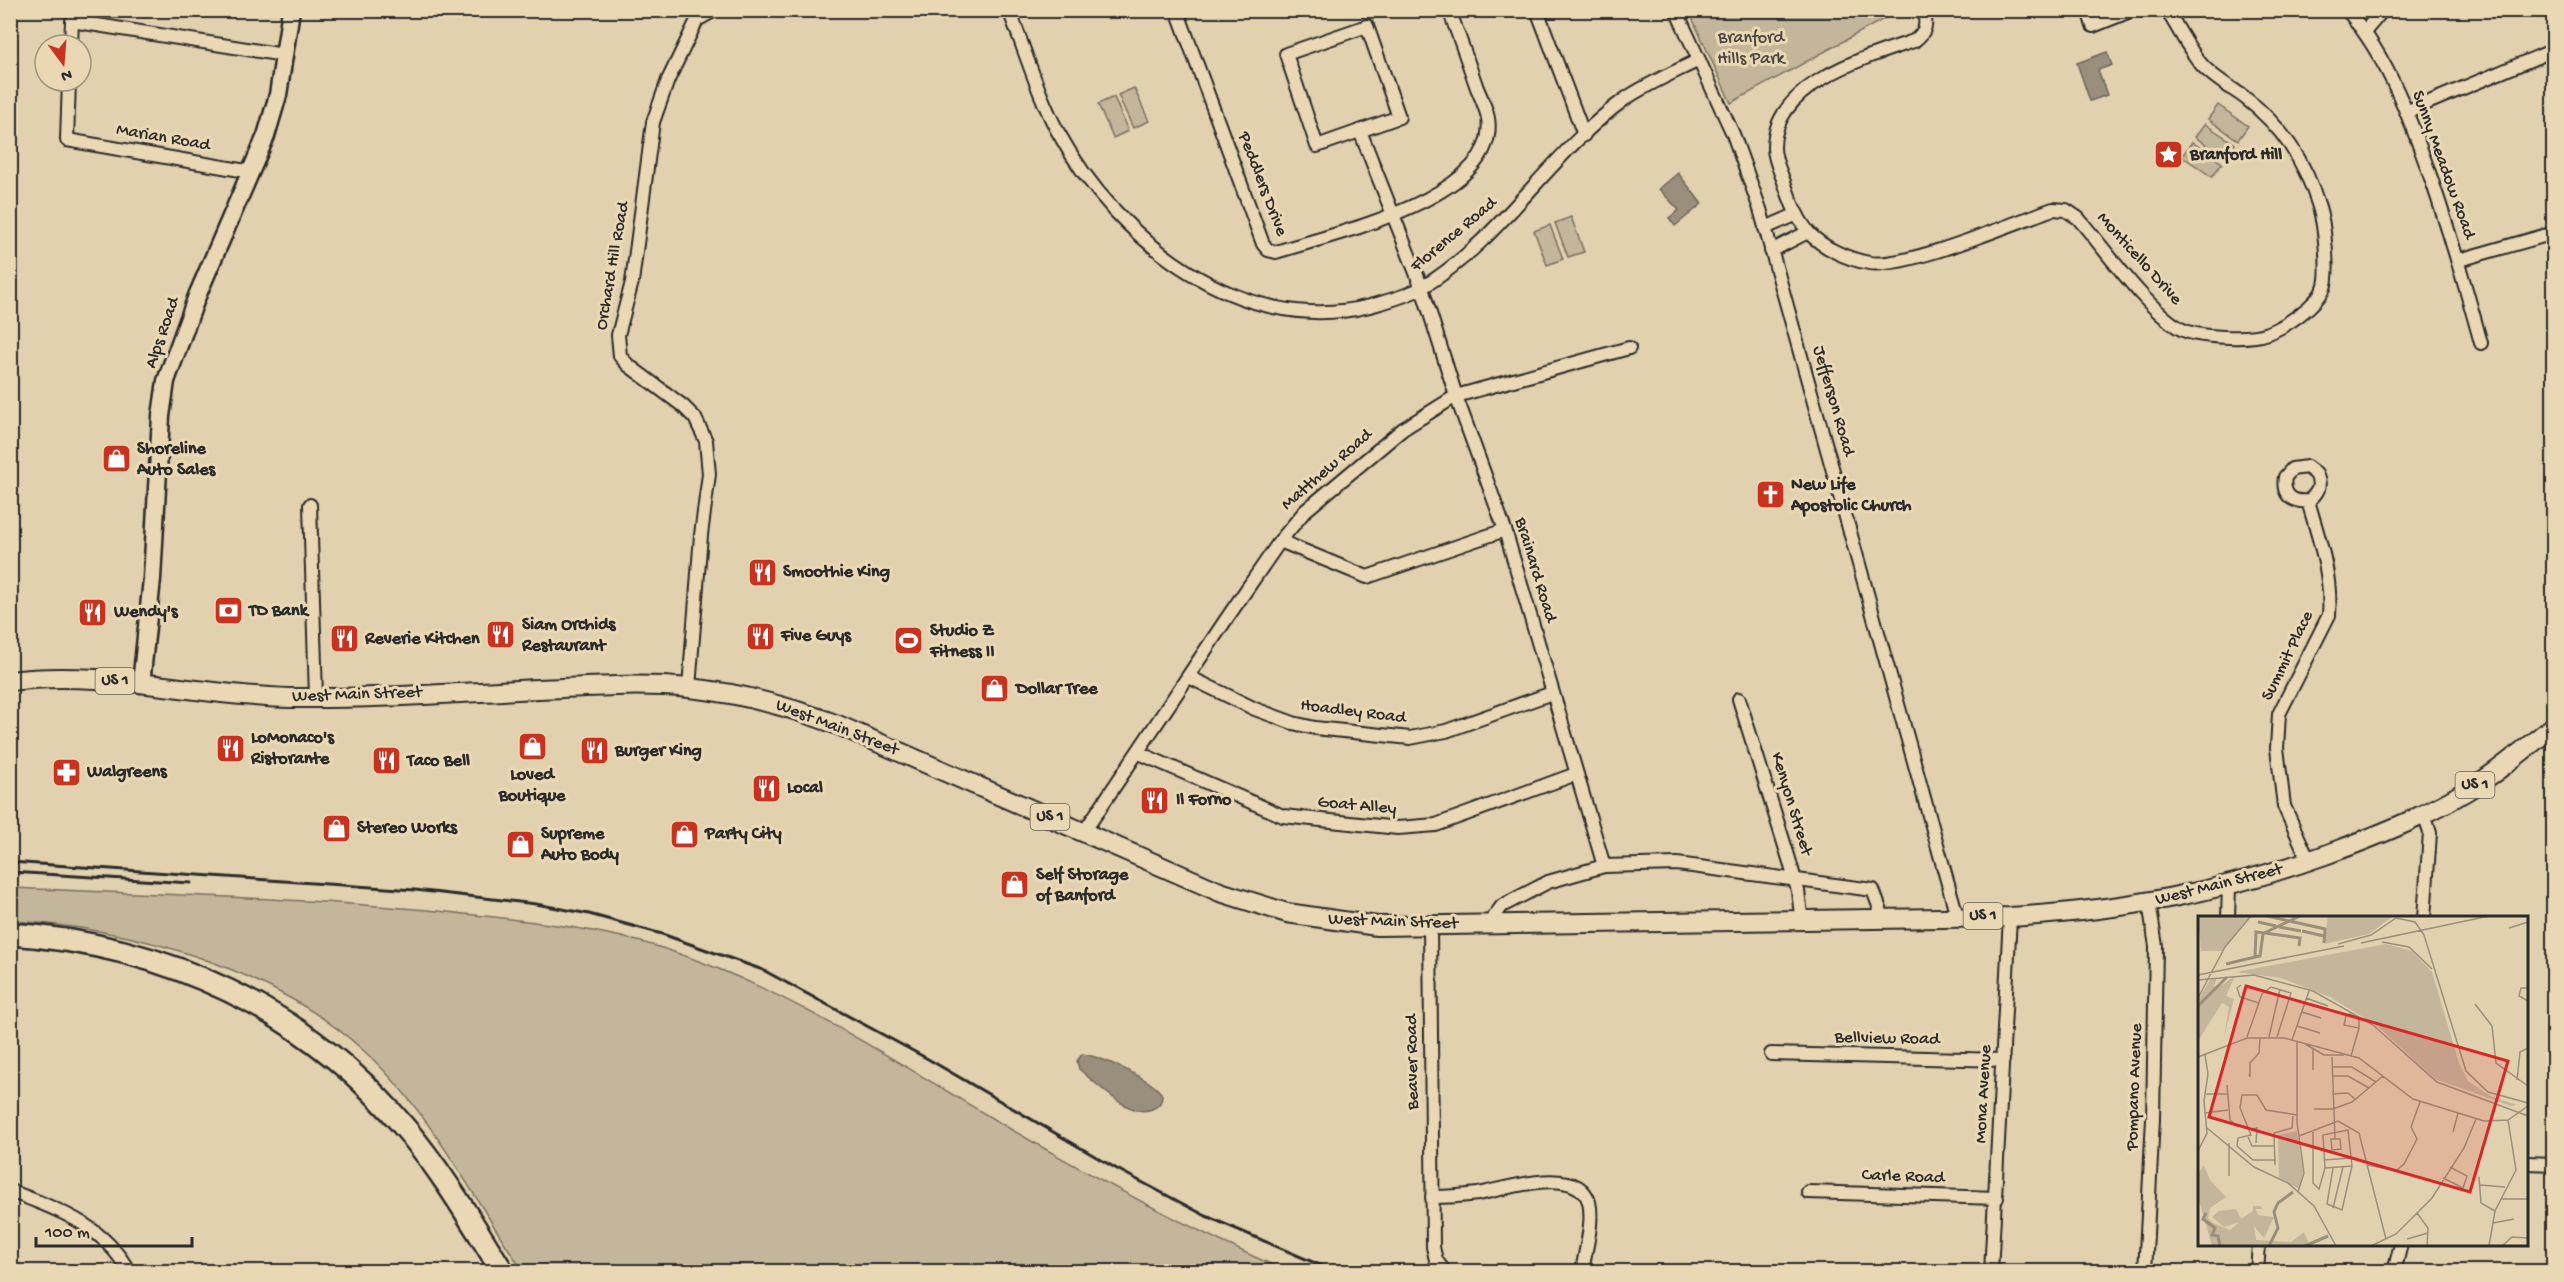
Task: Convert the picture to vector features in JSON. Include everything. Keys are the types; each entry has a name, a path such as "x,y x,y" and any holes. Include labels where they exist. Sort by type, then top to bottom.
{"highway":[{"path":"10,934 92,944 167,964 229,990 301,1032 363,1083 406,1129 443,1178 502,1272"},
{"path":"10,943 99,954 165,973 235,1003 296,1039 357,1089 400,1134 435,1182 492,1272"}],"main road":[{"name":"West Main Street","path":"10,681 63,676 231,695 316,697 616,686 689,688 760,700 811,715 1220,892 1287,913 1357,924 1430,926 1802,922 1957,916 2010,917 2086,912 2149,903 2229,886 2360,843 2424,814 2484,780 2553,726"}],"street":[{"name":"Alps Road","path":"141,684 152,579 161,416 166,381 197,296 252,172 272,117 285,55 291,10"},
{"name":"Orchard Hill Road","path":"689,688 701,535 709,474 706,441 695,418 683,406 628,365 620,356 618,345 632,282 653,122 668,80 697,20 715,10"},
{"name":"Florence Road","path":"1009,10 1057,131 1096,190 1130,228 1160,252 1221,289 1254,303 1317,314 1349,311 1422,288 1461,258 1502,220 1584,135 1625,100 1700,60"},
{"name":"Peddlers Drive","path":"1177,10 1268,250 1276,252 1391,214 1433,197 1457,182 1475,162 1487,139 1488,118 1449,10"},
{"path":"1537,10 1584,135"},
{"name":"Jefferson Road","path":"1676,10 1733,134 1765,228 1957,916"},
{"name":"Monticello Drive","path":"1924,10 1927,24 1923,34 1914,41 1839,67 1792,102 1780,117 1774,147 1795,215 1818,243 1842,255 1869,263 1888,263 1970,240 2053,209 2066,210 2078,218 2143,294 2181,329 2200,334 2228,336 2267,334 2299,316 2324,288 2326,253 2319,208 2301,161 2291,144 2270,118 2201,64 2167,10"},
{"path":"2088,10 2093,26 2133,10"},
{"name":"Sunny Meadow Road","path":"2347,10 2365,32 2408,111 2459,260 2481,343"},
{"path":"2365,32 2382,11"},
{"path":"72,33 72,21 285,55"},
{"path":"1367,26 1399,117 1360,131 1317,147 1286,54 1367,26"},
{"path":"2408,111 2553,50"},
{"name":"Marian Road","path":"69,93 67,140 252,172"},
{"path":"1360,131 1422,288"},
{"path":"1765,228 1795,215"},
{"path":"1772,251 1808,232"},
{"path":"2459,260 2553,233"},
{"name":"Brainard Road","path":"1422,288 1456,396 1505,530 1604,866"},
{"name":"Matthew Road","path":"1084,832 1280,541 1305,511 1403,429 1456,396 1629,348"},
{"name":"Summit Place","path":"2308,501 2327,567 2329,615 2279,714 2277,748 2284,806 2309,861"},
{"path":"310,505 316,697"},
{"path":"1280,541 1367,577 1505,530"},
{"name":"Hoadley Road","path":"1189,677 1255,709 1293,723 1315,728 1410,738 1446,731 1552,693"},
{"name":"Kenyon Street","path":"1739,699 1795,880 1802,922"},
{"name":"Goat Alley","path":"1139,753 1283,816 1398,828 1418,828 1442,823 1576,774"},
{"path":"2424,814 2430,832 2424,916"},
{"path":"1488,925 1502,906 1548,882 1604,866 1677,864 1873,890 1884,920"},
{"path":"2228,916 2229,886"},
{"name":"Pompano Avenue","path":"2145,1272 2153,1119 2156,946 2149,903"},
{"name":"Mona Avenue","path":"1991,1272 1997,1198 2010,917"},
{"name":"Beaver Road","path":"1430,926 1433,1247 1436,1260 1445,1272"},
{"name":"Bellview Road","path":"1771,1054 2003,1060"},
{"path":"2528,1163 2553,1164"},
{"path":"1431,1197 1472,1195 1525,1183 1572,1184 1584,1191 1589,1204 1582,1272"},
{"path":"10,1191 67,1214 91,1228 117,1252 129,1272"},
{"name":"Carle Road","path":"1808,1192 1997,1198"},
{"path":"2257,1272 2259,1246"},
{"path":"2394,1272 2401,1246"}],"green space":[{"name":"Branford Hills Park","path":"1689,11 1892,11 1893,14 1731,103"},
{"path":"1134,88 1149,121 1133,128 1118,95"},
{"path":"1114,97 1128,131 1113,138 1098,104"},
{"path":"2218,105 2248,126 2238,140 2208,119"},
{"path":"2205,124 2235,144 2225,158 2195,137"},
{"path":"2192,142 2222,163 2212,177 2182,156"},
{"path":"1571,217 1584,252 1568,257 1555,223"},
{"path":"1550,225 1563,259 1547,265 1534,231"},
{"path":"11,888 393,907 528,921 636,940 707,964 792,1003 874,1048 1102,1181 1211,1237 1286,1271 523,1271 430,1127 409,1099 363,1050 327,1021 286,996 198,957 104,932 11,921"}],"shaded area":[{"path":"2107,52 2112,65 2098,70 2107,95 2090,101 2077,63"},
{"path":"1678,173 1702,204 1675,226 1669,218 1679,210 1659,189"},
{"path":"1082,1054 1113,1064 1149,1083 1162,1095 1159,1104 1143,1111 1134,1109 1114,1098 1079,1069 1077,1061"}],"railway":[{"path":"10,862 415,890 536,904 589,914 662,934 763,970 928,1059 1117,1169 1206,1216 1336,1272"},
{"path":"10,872 191,883"}],"place":[{"name":"Branford Hill","path":"2169,155"},
{"name":"Shoreline Auto Sales","path":"116,459"},
{"name":"New Life Apostolic Church","path":"1770,495"},
{"name":"Smoothie King","path":"762,572"},
{"name":"TD Bank","path":"228,611"},
{"name":"Wendy's","path":"93,612"},
{"name":"Siam Orchids Restaurant","path":"501,635"},
{"name":"Five Guys","path":"760,636"},
{"name":"Reverie Kitchen","path":"344,639"},
{"name":"Studio Z Fitness II","path":"909,641"},
{"name":"Dollar Tree","path":"995,689"},
{"name":"Loved Boutique","path":"532,746"},
{"name":"LoMonaco's Ristorante","path":"230,748"},
{"name":"Burger King","path":"594,751"},
{"name":"Taco Bell","path":"386,761"},
{"name":"Walgreens","path":"66,772"},
{"name":"Local","path":"766,788"},
{"name":"Il Forno","path":"1155,800"},
{"name":"Stereo Works","path":"336,828"},
{"name":"Party City","path":"684,834"},
{"name":"Supreme Auto Body","path":"520,844"},
{"name":"Self Storage of Banford","path":"1015,885"}]}
